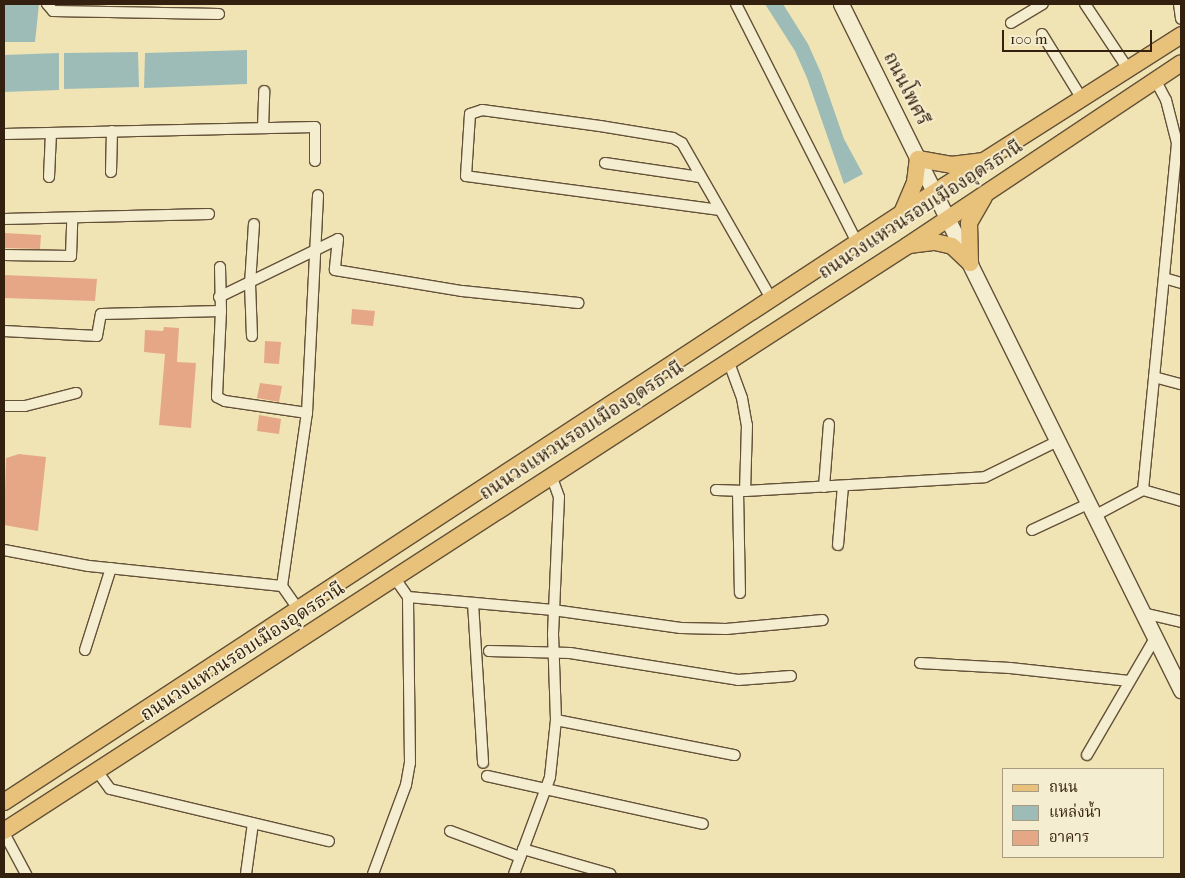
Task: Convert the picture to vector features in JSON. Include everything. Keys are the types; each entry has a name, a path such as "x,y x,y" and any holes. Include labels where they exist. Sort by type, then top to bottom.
{"main road":[{"name":"ถนนวงแหวนรอบเมืองอุดรธานี","path":"4,802 858,244 902,213 1181,35"},
{"name":"ถนนวงแหวนรอบเมืองอุดรธานี","path":"4,832 728,360 907,246 1181,63"},
{"path":"902,213 915,182 918,159 951,166 985,161"},
{"path":"970,262 969,223 988,191"},
{"path":"907,246 935,242 952,246 970,262"},
{"path":"4,788 56,768"}],"street":[{"path":"47,4 53,11 219,14"},
{"path":"736,4 858,244"},
{"name":"ถนนโพศรี","path":"841,4 936,192 1181,690"},
{"path":"1011,23 1043,4"},
{"path":"1085,4 1128,69"},
{"path":"1179,4 1181,19"},
{"path":"1042,34 1082,99"},
{"path":"1143,490 1164,278 1177,190 1179,143 1166,100 1155,79"},
{"path":"263,128 264,91"},
{"path":"720,210 466,176 469,118 473,111 482,110 673,138 682,143 772,300"},
{"path":"4,134 315,127 315,161"},
{"path":"111,172 112,131"},
{"path":"49,177 51,133"},
{"path":"605,163 700,177"},
{"path":"299,610 282,586 307,413 313,250 318,195"},
{"path":"4,219 209,214"},
{"path":"4,255 71,256 72,218"},
{"path":"252,336 250,284 254,224"},
{"path":"219,296 250,284 313,250 338,239 335,270 462,291 578,303"},
{"path":"220,267 219,296 221,311 217,397 225,401 307,413"},
{"path":"1164,278 1181,284"},
{"path":"4,331 97,336 101,314 221,311"},
{"path":"728,360 742,398 747,425 742,491 740,593"},
{"path":"1154,377 1181,384"},
{"path":"4,406 25,406 76,393"},
{"path":"824,487 829,424"},
{"path":"716,490 742,491 985,477 1058,441"},
{"path":"514,874 547,788 556,720 552,655 559,497 551,475"},
{"path":"838,545 843,486"},
{"path":"1032,530 1143,490 1181,501"},
{"path":"4,550 111,568 282,586"},
{"path":"86,650 111,568"},
{"path":"373,874 406,785 410,763 408,597 394,577"},
{"path":"408,597 553,610 681,628 726,629 823,620"},
{"path":"473,603 483,763"},
{"path":"1143,613 1181,622"},
{"path":"1087,755 1128,681 1155,638"},
{"path":"489,651 552,655 570,653 738,680 791,676"},
{"path":"920,663 1010,668 1128,681"},
{"path":"556,720 735,755"},
{"path":"97,771 110,789 329,841"},
{"path":"487,776 703,824"},
{"path":"246,874 254,823"},
{"path":"450,830 521,853 610,874"},
{"path":"4,832 26,874"}],"water":[{"path":"4,4 39,4 35,42 4,42"},
{"path":"765,4 783,4 808,44 821,73 844,139 863,174 844,184 807,78 795,51"},
{"path":"247,50 247,84 144,88 145,53"},
{"path":"138,52 139,87 64,89 64,53"},
{"path":"59,53 59,90 4,92 4,55"}],"building":[{"path":"4,233 41,235 40,249 4,248"},
{"path":"4,275 97,279 95,301 4,298"},
{"path":"352,309 375,311 373,326 351,324"},
{"path":"164,327 179,328 177,362 196,363 191,428 159,425 165,354 144,352 145,330 163,331"},
{"path":"265,341 281,342 279,364 264,363"},
{"path":"260,383 282,386 279,402 257,398"},
{"path":"259,415 281,419 279,434 257,431"},
{"path":"19,454 46,457 38,531 4,525 6,458"}]}
